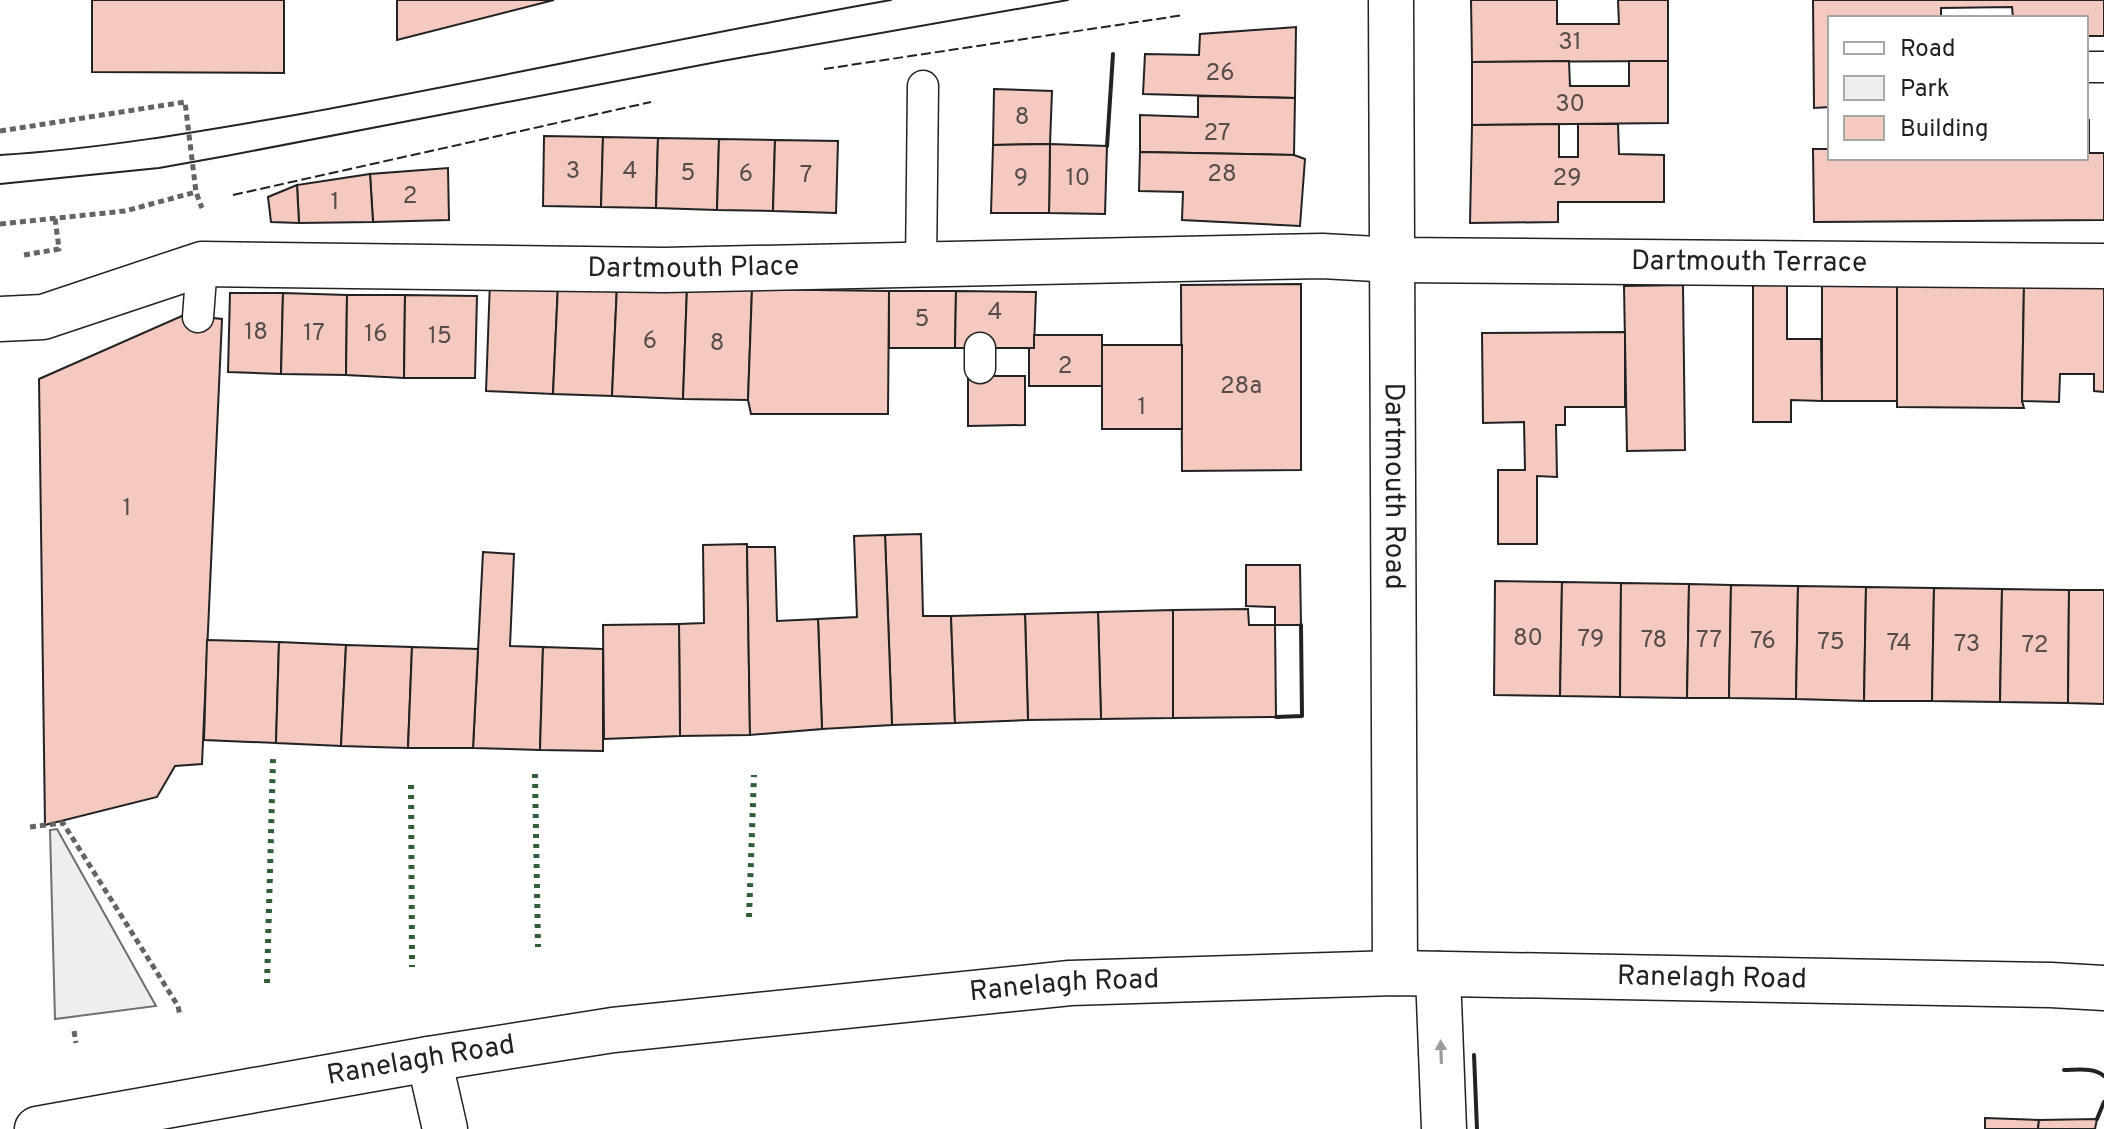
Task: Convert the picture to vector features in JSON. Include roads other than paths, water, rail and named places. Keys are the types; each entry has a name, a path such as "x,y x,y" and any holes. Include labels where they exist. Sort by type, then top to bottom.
{"street":[{"name":"Dartmouth Road","path":"1391,0 1395,973"},
{"name":"Dartmouth Place","path":"0,319 43,317 202,264 664,270 921,266 982,278 1322,256 1394,260"},
{"name":"Dartmouth Terrace","path":"1394,260 2104,266"},
{"name":"Ranelagh Road","path":"37,1129 429,1059 613,1030 1070,983 1395,973 2104,988"},
{"path":"1438,974 1444,1129"},
{"path":"429,1059 445,1129"}],"lane":[{"path":"921,266 923,86"},
{"path":"198,317 202,264"}],"tram line":[{"path":"0,155 185,134 295,115 891,0"},
{"path":"0,184 159,168 722,61 1068,0"}]}
